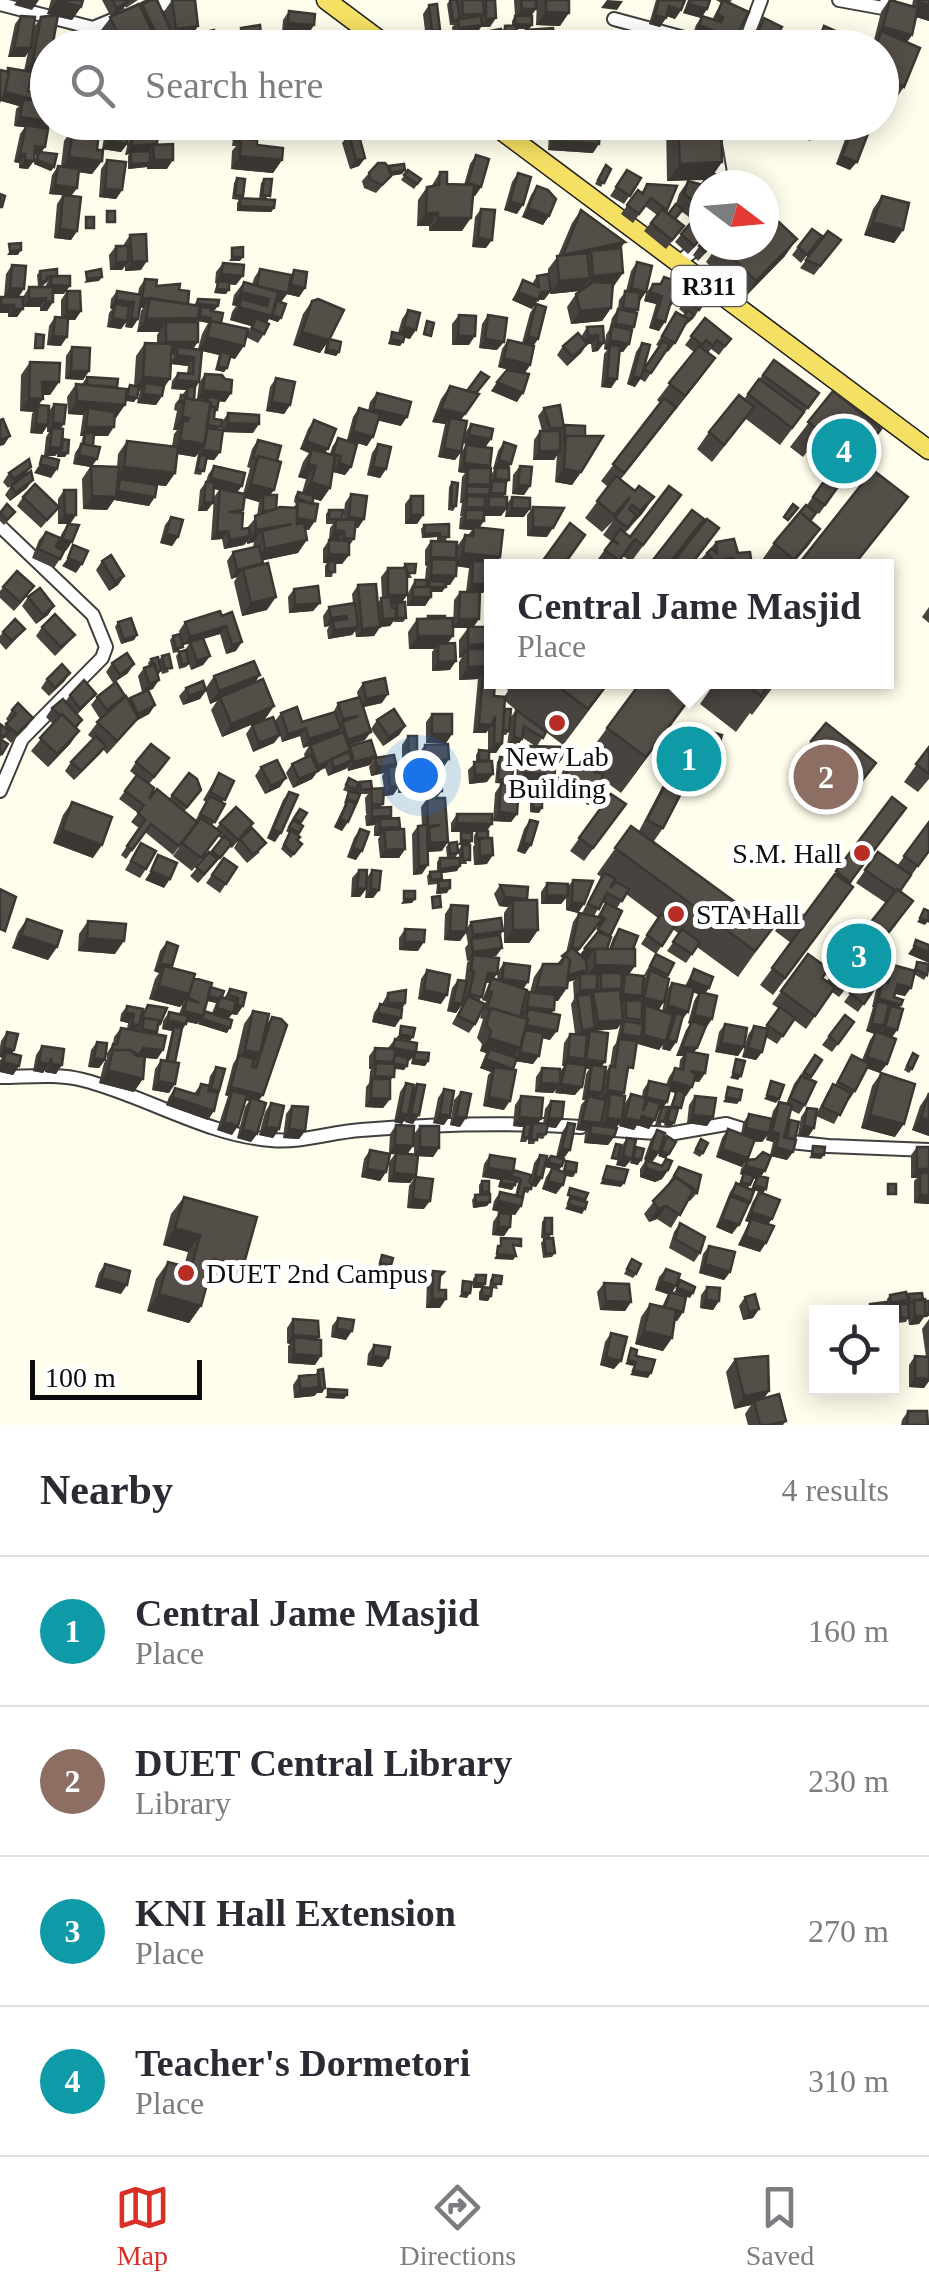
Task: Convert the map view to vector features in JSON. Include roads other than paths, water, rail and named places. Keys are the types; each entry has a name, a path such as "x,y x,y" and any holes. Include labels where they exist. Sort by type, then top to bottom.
{"main road":[{"path":"326,0 366,30"},
{"name":"R311","path":"514,140 929,450"}],"street":[{"path":"0,4 93,28 152,5 185,0"},
{"path":"749,30 761,0"},
{"path":"839,0 876,8 883,8 888,0"},
{"path":"614,19 654,30"},
{"path":"714,140 719,170"},
{"path":"678,263 689,254"},
{"path":"0,526 93,615 106,647 102,658 22,739 0,791"},
{"path":"0,1078 80,1079 210,1126 272,1140 453,1123 669,1134 717,1124 782,1141 929,1150"}],"place":[{"name":"Teacher's Dormetori","path":"844,451"},
{"name":"New Lab Building","path":"557,723"},
{"name":"Central Jame Masjid","path":"689,759"},
{"name":"DUET Central Library","path":"826,777"},
{"name":"S.M. Hall","path":"862,853"},
{"name":"STA Hall","path":"676,914"},
{"name":"KNI Hall Extension","path":"859,956"},
{"name":"DUET 2nd Campus","path":"186,1273"}]}
